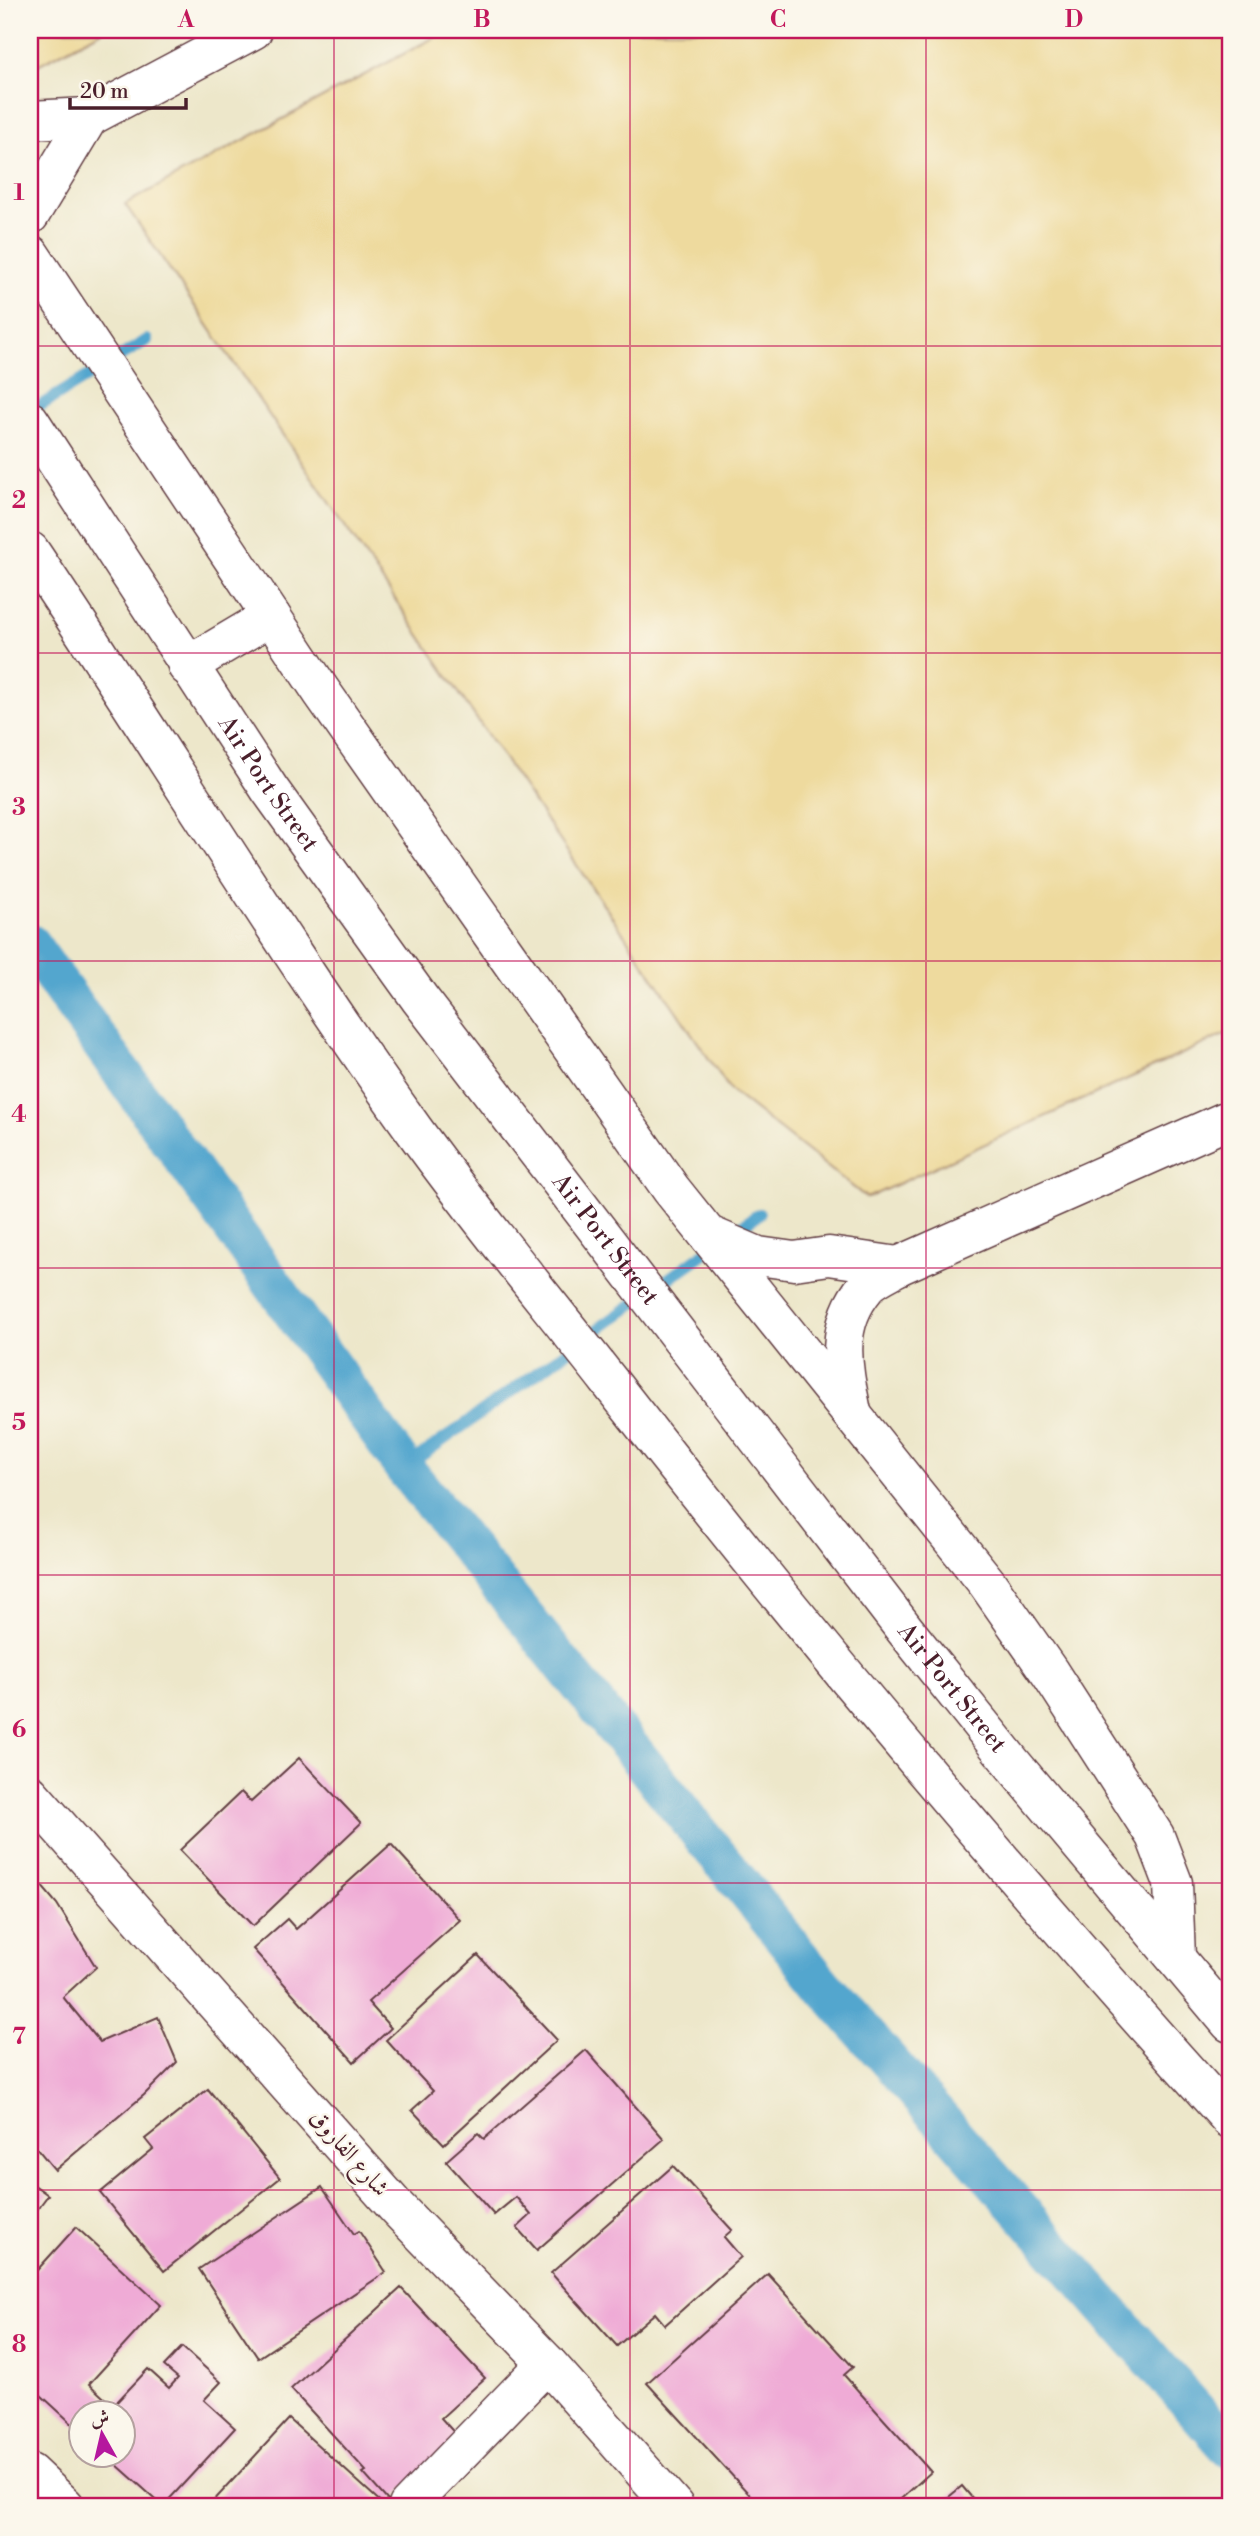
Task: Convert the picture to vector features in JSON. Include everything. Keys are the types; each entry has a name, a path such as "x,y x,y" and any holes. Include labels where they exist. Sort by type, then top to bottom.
{"main road":[{"path":"30,120 89,117 253,30"},
{"path":"30,215 89,117"},
{"path":"30,254 271,616 671,1189 988,1583 1126,1787 1156,1836 1173,1883 1176,1958"},
{"name":"Air Port Street","path":"30,421 270,790 498,1103 905,1630 1230,2023"},
{"path":"30,551 140,714 223,850 424,1143 756,1569 1096,1970 1230,2119"},
{"path":"187,666 271,616"},
{"path":"853,1418 841,1355 846,1324 866,1286 898,1266 1230,1119"},
{"path":"707,1234 758,1256 794,1261 829,1256 898,1266"},
{"name":"شارع الفاروق","path":"30,1794 396,2207 547,2363 674,2506"},
{"path":"408,2506 547,2363"},
{"path":"30,2473 65,2506"}],"sand":[{"path":"30,30 104,30 30,69"},
{"path":"448,30 1230,30 1230,1032 867,1198 731,1091 125,204"}],"building":[{"path":"299,1758 361,1823 253,1926 180,1850 241,1792 251,1802"},
{"path":"391,1844 460,1920 368,2002 391,2028 354,2062 253,1949 287,1919 296,1929"},
{"path":"30,1872 57,1904 96,1967 63,1997 100,2042 158,2017 177,2062 144,2095 55,2170 30,2140"},
{"path":"478,1955 557,2040 444,2144 412,2110 433,2091 386,2040"},
{"path":"586,2050 664,2139 537,2250 517,2228 531,2215 516,2197 494,2215 446,2161 478,2133 484,2139"},
{"path":"208,2089 280,2178 164,2271 100,2193 153,2149 145,2139"},
{"path":"673,2166 732,2230 724,2237 741,2257 665,2325 655,2313 617,2346 551,2273"},
{"path":"30,2182 48,2195 30,2219"},
{"path":"322,2187 354,2234 359,2231 386,2272 258,2358 199,2269"},
{"path":"76,2227 161,2305 89,2384 106,2400 66,2400 66,2418 30,2385 30,2278"},
{"path":"768,2274 853,2367 844,2375 931,2472 893,2506 760,2506 647,2383"},
{"path":"401,2288 485,2378 441,2418 459,2438 389,2502 363,2473 366,2471 291,2389"},
{"path":"182,2347 221,2382 204,2400 235,2428 163,2506 123,2470 136,2470 136,2400 119,2400 148,2369 169,2388 178,2378 164,2366"},
{"path":"289,2419 385,2506 209,2506"},
{"path":"962,2486 979,2506 938,2506"}],"waterway":[{"path":"30,412 147,340"},
{"path":"30,944 404,1468 824,1987 1230,2449"},
{"path":"728,1236 759,1214"},
{"path":"404,1468 713,1247"}]}
